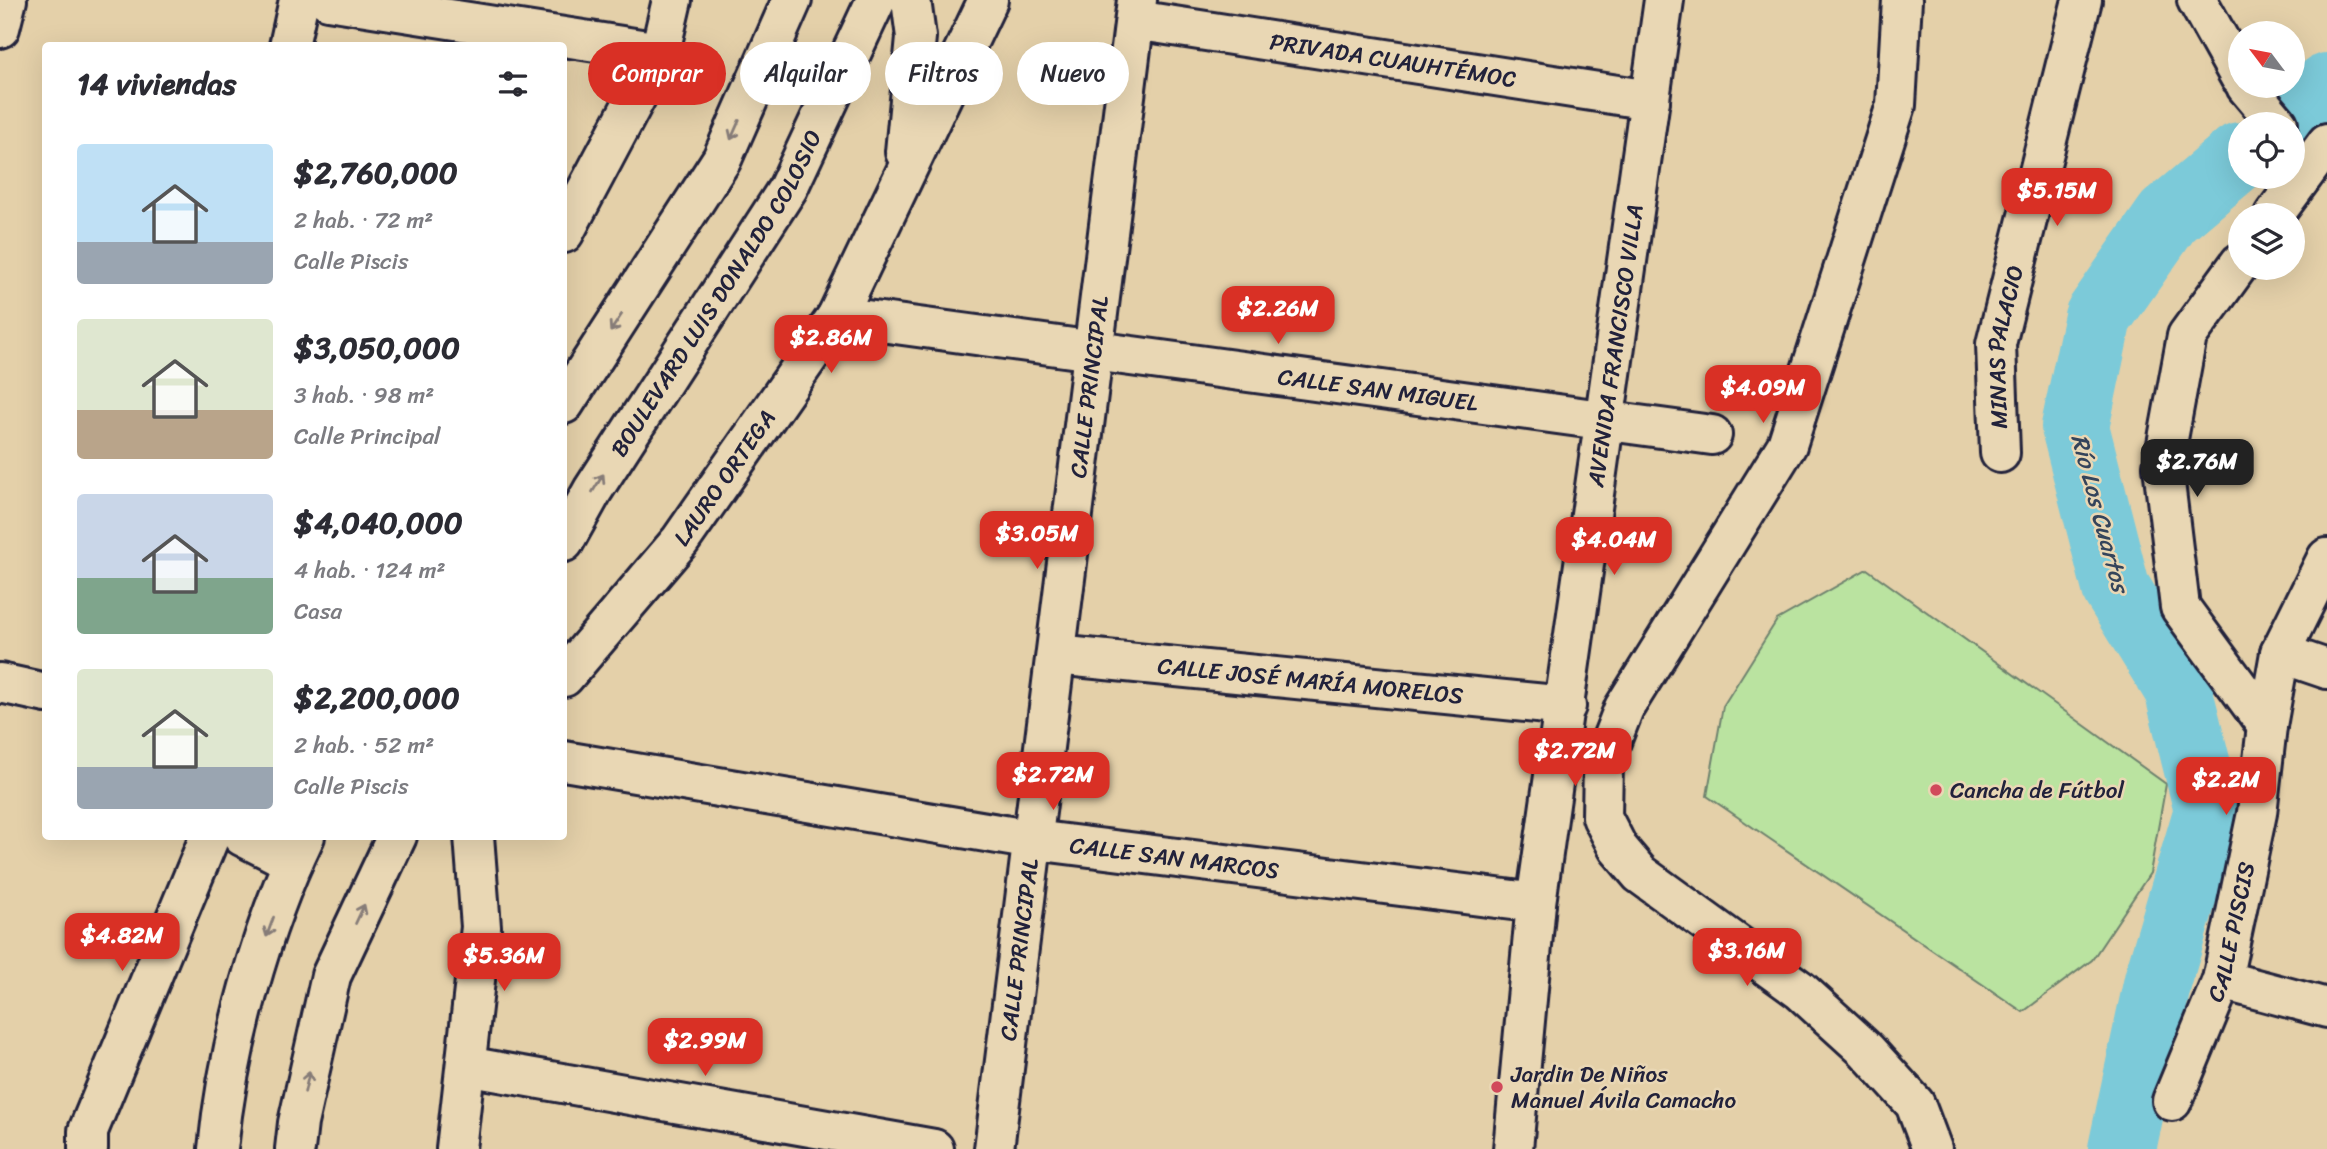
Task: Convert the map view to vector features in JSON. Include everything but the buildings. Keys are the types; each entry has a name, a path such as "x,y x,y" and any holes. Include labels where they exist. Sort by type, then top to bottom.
{"main road":[{"path":"0,28 7,0"},
{"path":"290,42 299,0"},
{"path":"328,0 596,42"},
{"path":"662,42 672,0"},
{"path":"567,399 722,159 792,0"},
{"name":"BOULEVARD LUIS DONALDO COLOSIO","path":"567,537 593,490 788,188 876,0"},
{"path":"902,179 916,37 911,0"},
{"name":"LAURO ORTEGA","path":"567,673 680,541 837,316 988,0"},
{"name":"AVENIDA FRANCISCO VILLA","path":"1513,1149 1536,903 1664,0"},
{"path":"1902,0 1896,105 1787,445 1624,708 1604,762 1602,817 1618,848 1640,874 1800,990 1866,1050 1915,1104 1932,1149"},
{"name":"MINAS PALACIO","path":"2000,453 1996,344 2082,0"},
{"path":"2197,0 2228,56"},
{"name":"PRIVADA CUAUHTÉMOC","path":"1136,10 1650,100"},
{"name":"CALLE PRINCIPAL","path":"995,1149 1136,10"},
{"path":"2256,98 2267,112"},
{"path":"567,227 632,105"},
{"path":"2282,203 2315,154"},
{"path":"2228,280 2187,336 2163,466 2180,607 2267,726"},
{"name":"CALLE SAN MIGUEL","path":"837,316 1712,435"},
{"name":"CALLE PISCIS","path":"2172,1101 2221,980 2257,813 2267,726 2280,653 2327,558"},
{"path":"2280,653 2327,669"},
{"name":"CALLE JOSÉ MARÍA MORELOS","path":"1056,655 1566,706"},
{"path":"0,683 42,692"},
{"name":"CALLE SAN MARCOS","path":"567,762 1034,840 1536,903"},
{"path":"1549,817 1602,817"},
{"path":"88,1149 88,1132 209,840"},
{"path":"218,1149 221,1112 255,967 299,849 260,840"},
{"path":"295,1149 298,1124 331,976 395,840"},
{"path":"456,1149 481,927 474,840"},
{"path":"2221,980 2327,1008"},
{"path":"466,1066 934,1149"}],"green space":[{"name":"Cancha de Fútbol","path":"1867,569 2166,784 2150,873 2092,960 2023,1012 1707,796 1723,706 1777,620"}],"waterway":[{"name":"Río Los Cuartos","path":"2295,112 2327,87"},
{"name":"Río Los Cuartos","path":"2122,1149 2158,980 2208,810 2178,689 2116,588 2075,427 2098,317 2168,217 2228,166"}],"place":[{"name":"Cancha de Fútbol","path":"1936,790"},
{"name":"Jardin De Niños Manuel Ávila Camacho","path":"1497,1087"}]}
